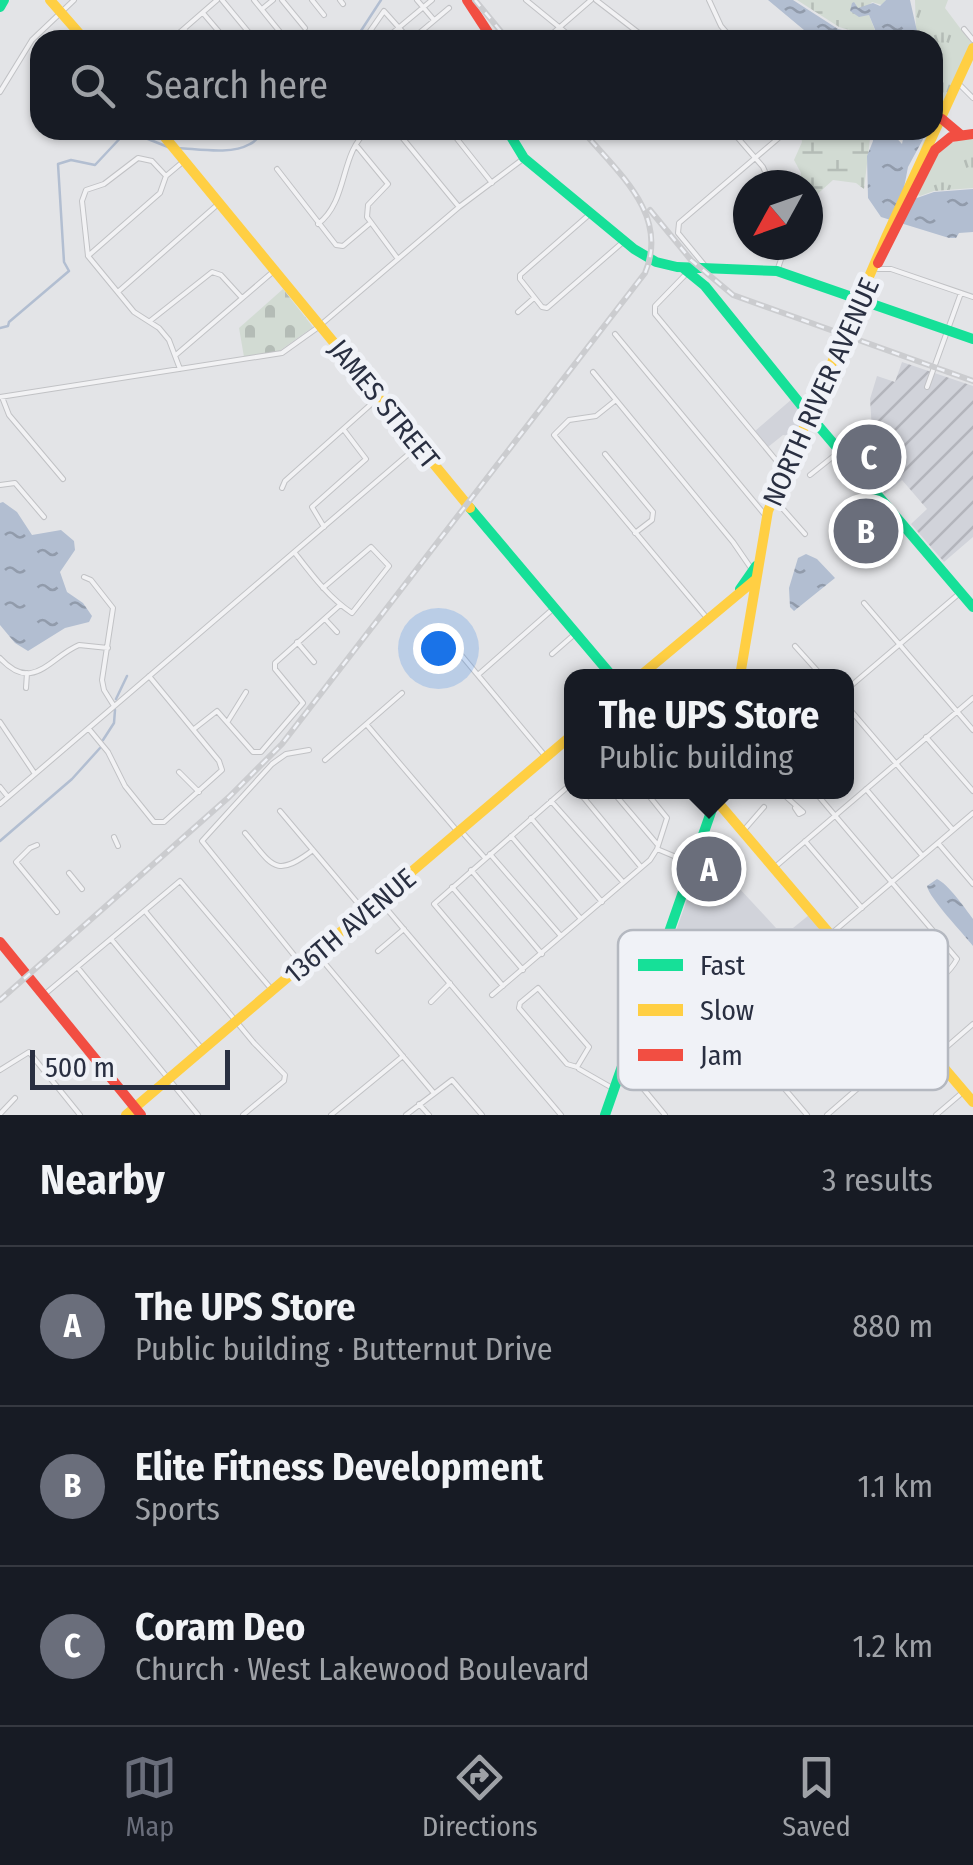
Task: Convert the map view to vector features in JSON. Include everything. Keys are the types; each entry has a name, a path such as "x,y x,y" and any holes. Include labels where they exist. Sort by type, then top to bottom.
{"main road":[{"path":"0,7 4,0"},
{"path":"50,0 76,30"},
{"path":"468,0 486,30"},
{"name":"NORTH RIVER AVENUE","path":"943,116 973,48"},
{"path":"943,120 967,134"},
{"path":"921,168 940,144 967,134"},
{"name":"JAMES STREET","path":"168,140 606,669"},
{"path":"513,140 524,158 624,241 650,260 683,270 705,286 973,606"},
{"name":"NORTH RIVER AVENUE","path":"741,669 772,499 933,140"},
{"path":"683,270 706,267 778,271 973,339"},
{"path":"648,669 756,572"},
{"name":"136TH AVENUE","path":"134,1113 168,1079 564,741"},
{"path":"670,930 712,799"},
{"path":"718,799 826,930"},
{"path":"0,942 134,1113"},
{"path":"948,1073 973,1102"},
{"path":"605,1115 618,1076"}],"street":[{"path":"43,30 74,0"},
{"path":"184,29 219,0 247,30"},
{"path":"254,0 275,30"},
{"path":"262,9 272,0"},
{"path":"282,0 305,28"},
{"path":"312,0 324,15"},
{"path":"417,0 434,20"},
{"path":"395,30 432,0"},
{"path":"526,0 563,30"},
{"path":"556,30 593,0 634,30"},
{"path":"709,0 724,30"},
{"path":"422,30 449,8"},
{"path":"371,30 384,11 401,30"},
{"path":"203,13 217,30"},
{"path":"964,29 973,40"},
{"path":"0,92 30,43"},
{"path":"958,83 973,98"},
{"path":"318,224 334,209 360,140"},
{"path":"404,140 459,206"},
{"path":"458,140 492,182"},
{"path":"739,140 762,170"},
{"path":"706,267 680,236 677,226 776,140"},
{"path":"356,145 388,184 367,208 369,224 398,258"},
{"path":"166,176 152,161 138,158 104,184 86,190 82,197 87,254 134,312 165,334 177,354 180,370"},
{"path":"62,479 8,415 1,397 282,353 459,206 524,158"},
{"path":"87,254 160,193 166,176 185,160"},
{"path":"277,170 339,246 369,224"},
{"path":"118,292 221,202"},
{"path":"591,213 520,280 545,309 624,241"},
{"path":"778,271 781,260"},
{"path":"878,264 891,269"},
{"path":"878,264 973,297"},
{"path":"177,354 276,270"},
{"path":"683,270 655,306 655,314 785,471"},
{"path":"150,322 212,272 242,298"},
{"path":"927,386 961,293"},
{"path":"518,312 534,298"},
{"path":"615,334 766,516"},
{"path":"593,372 756,572"},
{"path":"282,488 285,481 378,398"},
{"path":"616,400 596,416 568,420 554,435 708,618"},
{"path":"324,527 312,507 366,459 344,430"},
{"path":"0,804 418,446"},
{"path":"810,476 840,451"},
{"path":"604,454 653,512 652,520 635,533"},
{"path":"0,485 15,483 44,517"},
{"path":"772,499 805,534"},
{"path":"294,552 323,588 354,613 388,570 388,564 373,547 323,588"},
{"path":"744,556 752,559 760,549"},
{"path":"84,577 91,580 113,608 102,680 114,706"},
{"path":"854,683 961,592"},
{"path":"864,603 973,730"},
{"path":"193,730 217,711 258,754 302,703 274,665 340,605"},
{"path":"478,676 554,608"},
{"path":"325,618 337,632"},
{"path":"552,654 576,633"},
{"path":"447,638 546,756"},
{"path":"297,642 314,662"},
{"path":"0,658 27,673 45,670 79,644 108,648"},
{"path":"796,646 816,669"},
{"path":"26,688 27,673"},
{"path":"89,729 108,752 125,786 159,824 222,772 222,765 149,676"},
{"path":"228,721 246,692"},
{"path":"326,760 402,693"},
{"path":"774,868 973,698"},
{"path":"854,714 953,830"},
{"path":"0,722 35,774"},
{"path":"367,726 485,858"},
{"path":"926,737 973,792"},
{"path":"302,965 202,842 272,764 286,754 310,750"},
{"path":"179,772 199,792"},
{"path":"0,788 8,797"},
{"path":"503,986 434,904 564,789"},
{"path":"866,789 922,856"},
{"path":"584,799 642,866"},
{"path":"619,799 657,847 693,864"},
{"path":"492,995 642,866 657,847 666,818 651,799"},
{"path":"787,799 794,808"},
{"path":"821,799 933,930"},
{"path":"551,801 623,882"},
{"path":"743,831 764,807"},
{"path":"280,812 366,912"},
{"path":"836,930 973,813"},
{"path":"531,818 602,902"},
{"path":"245,832 271,863 282,868 294,865 312,850"},
{"path":"510,836 582,919"},
{"path":"114,837 118,846"},
{"path":"805,841 862,908"},
{"path":"938,843 973,884"},
{"path":"37,845 16,862 58,912"},
{"path":"490,854 561,936"},
{"path":"471,870 542,954"},
{"path":"69,873 82,889"},
{"path":"43,995 181,881 273,990"},
{"path":"452,887 523,970"},
{"path":"380,900 560,1115"},
{"path":"145,910 285,1075 284,1082 243,1115"},
{"path":"378,952 404,929"},
{"path":"111,939 202,1050"},
{"path":"948,948 957,962 948,971"},
{"path":"317,953 434,1092"},
{"path":"77,967 198,1115"},
{"path":"430,1002 450,984"},
{"path":"578,1067 589,1047 538,988 519,1008 567,1064 614,1089"},
{"path":"948,1045 973,1024"},
{"path":"0,1070 29,1052 80,1115"},
{"path":"332,1115 403,1056"},
{"path":"406,1115 452,1080 482,1115"},
{"path":"644,1090 665,1115"},
{"path":"785,1090 807,1115"},
{"path":"827,1115 856,1090"},
{"path":"936,1115 964,1091"},
{"path":"0,1114 15,1098"},
{"path":"420,1104 429,1115"}],"shaded area":[{"path":"902,362 973,386 973,537 944,562 911,524 927,509 902,480 885,494 868,475 885,460 865,437 872,430 870,399 877,376 895,382"},
{"path":"792,399 805,418 795,441 783,435 768,447 755,431"},
{"path":"696,874 739,888 776,928 793,928 809,915 821,930 676,930"}],"green space":[{"path":"797,0 886,0 882,5 872,2 860,16 869,15 875,30 839,27"},
{"path":"915,0 948,0 945,8 972,44 943,114 943,30 916,30"},
{"path":"973,137 973,188 920,196 914,193 942,149"},
{"path":"802,140 870,140 864,189 856,183 833,180 823,189 823,170 799,170 794,160"},
{"path":"283,289 313,327 278,352 244,357 239,328"}],"water":[{"path":"768,0 793,0 842,30 804,30"},
{"path":"886,0 910,0 917,30 875,30 869,15 859,17 850,11 854,2 858,8 873,3 880,6"},
{"path":"898,140 902,144 903,140 923,140 908,167 903,193 914,199 934,192 973,189 973,232 949,238 881,217 868,198 867,156 873,141"},
{"path":"3,502 17,512 32,535 61,530 74,541 75,550 60,572 67,592 83,603 92,616 89,622 65,628 28,651 0,625"},
{"path":"806,554 817,559 835,578 794,611 790,607 789,588 798,558"},
{"path":"937,879 973,919 973,946 929,891 927,886"}],"waterway":[{"path":"362,30 381,0"},
{"path":"0,328 8,326 69,271 64,262 58,164 71,160 95,165 118,140"},
{"path":"150,140 168,147"},
{"path":"178,148 234,149 255,140"},
{"path":"116,699 127,676"},
{"path":"103,740 114,723 115,710"},
{"path":"0,841 72,779 100,748"}],"railway":[{"path":"475,0 500,30"},
{"path":"0,1000 229,797 282,744 645,273 651,252 651,232 645,213 624,178 591,140"},
{"path":"650,210 691,260 733,295 973,381"}],"traffic: fast":[{"path":"0,7 4,0"},
{"path":"513,140 524,158 634,249 656,262 677,267 777,271 973,339"},
{"path":"683,268 705,286 973,607"},
{"path":"470,508 606,669"},
{"path":"740,589 756,566"},
{"path":"670,930 716,799"},
{"path":"605,1115 618,1078"}],"traffic: slow":[{"path":"50,0 76,30"},
{"path":"943,113 973,48"},
{"path":"167,140 470,508"},
{"path":"741,669 768,511 931,140"},
{"path":"648,669 755,580"},
{"path":"126,1115 564,742"},
{"path":"715,799 827,930"},
{"path":"948,1073 973,1102"}],"traffic: jam":[{"path":"467,0 486,30"},
{"path":"943,120 961,135"},
{"path":"878,263 935,150 951,137 973,134"},
{"path":"0,942 141,1115"}],"place":[{"name":"Coram Deo","path":"869,457"},
{"name":"Elite Fitness Development","path":"866,531"},
{"name":"The UPS Store","path":"709,869"}]}
